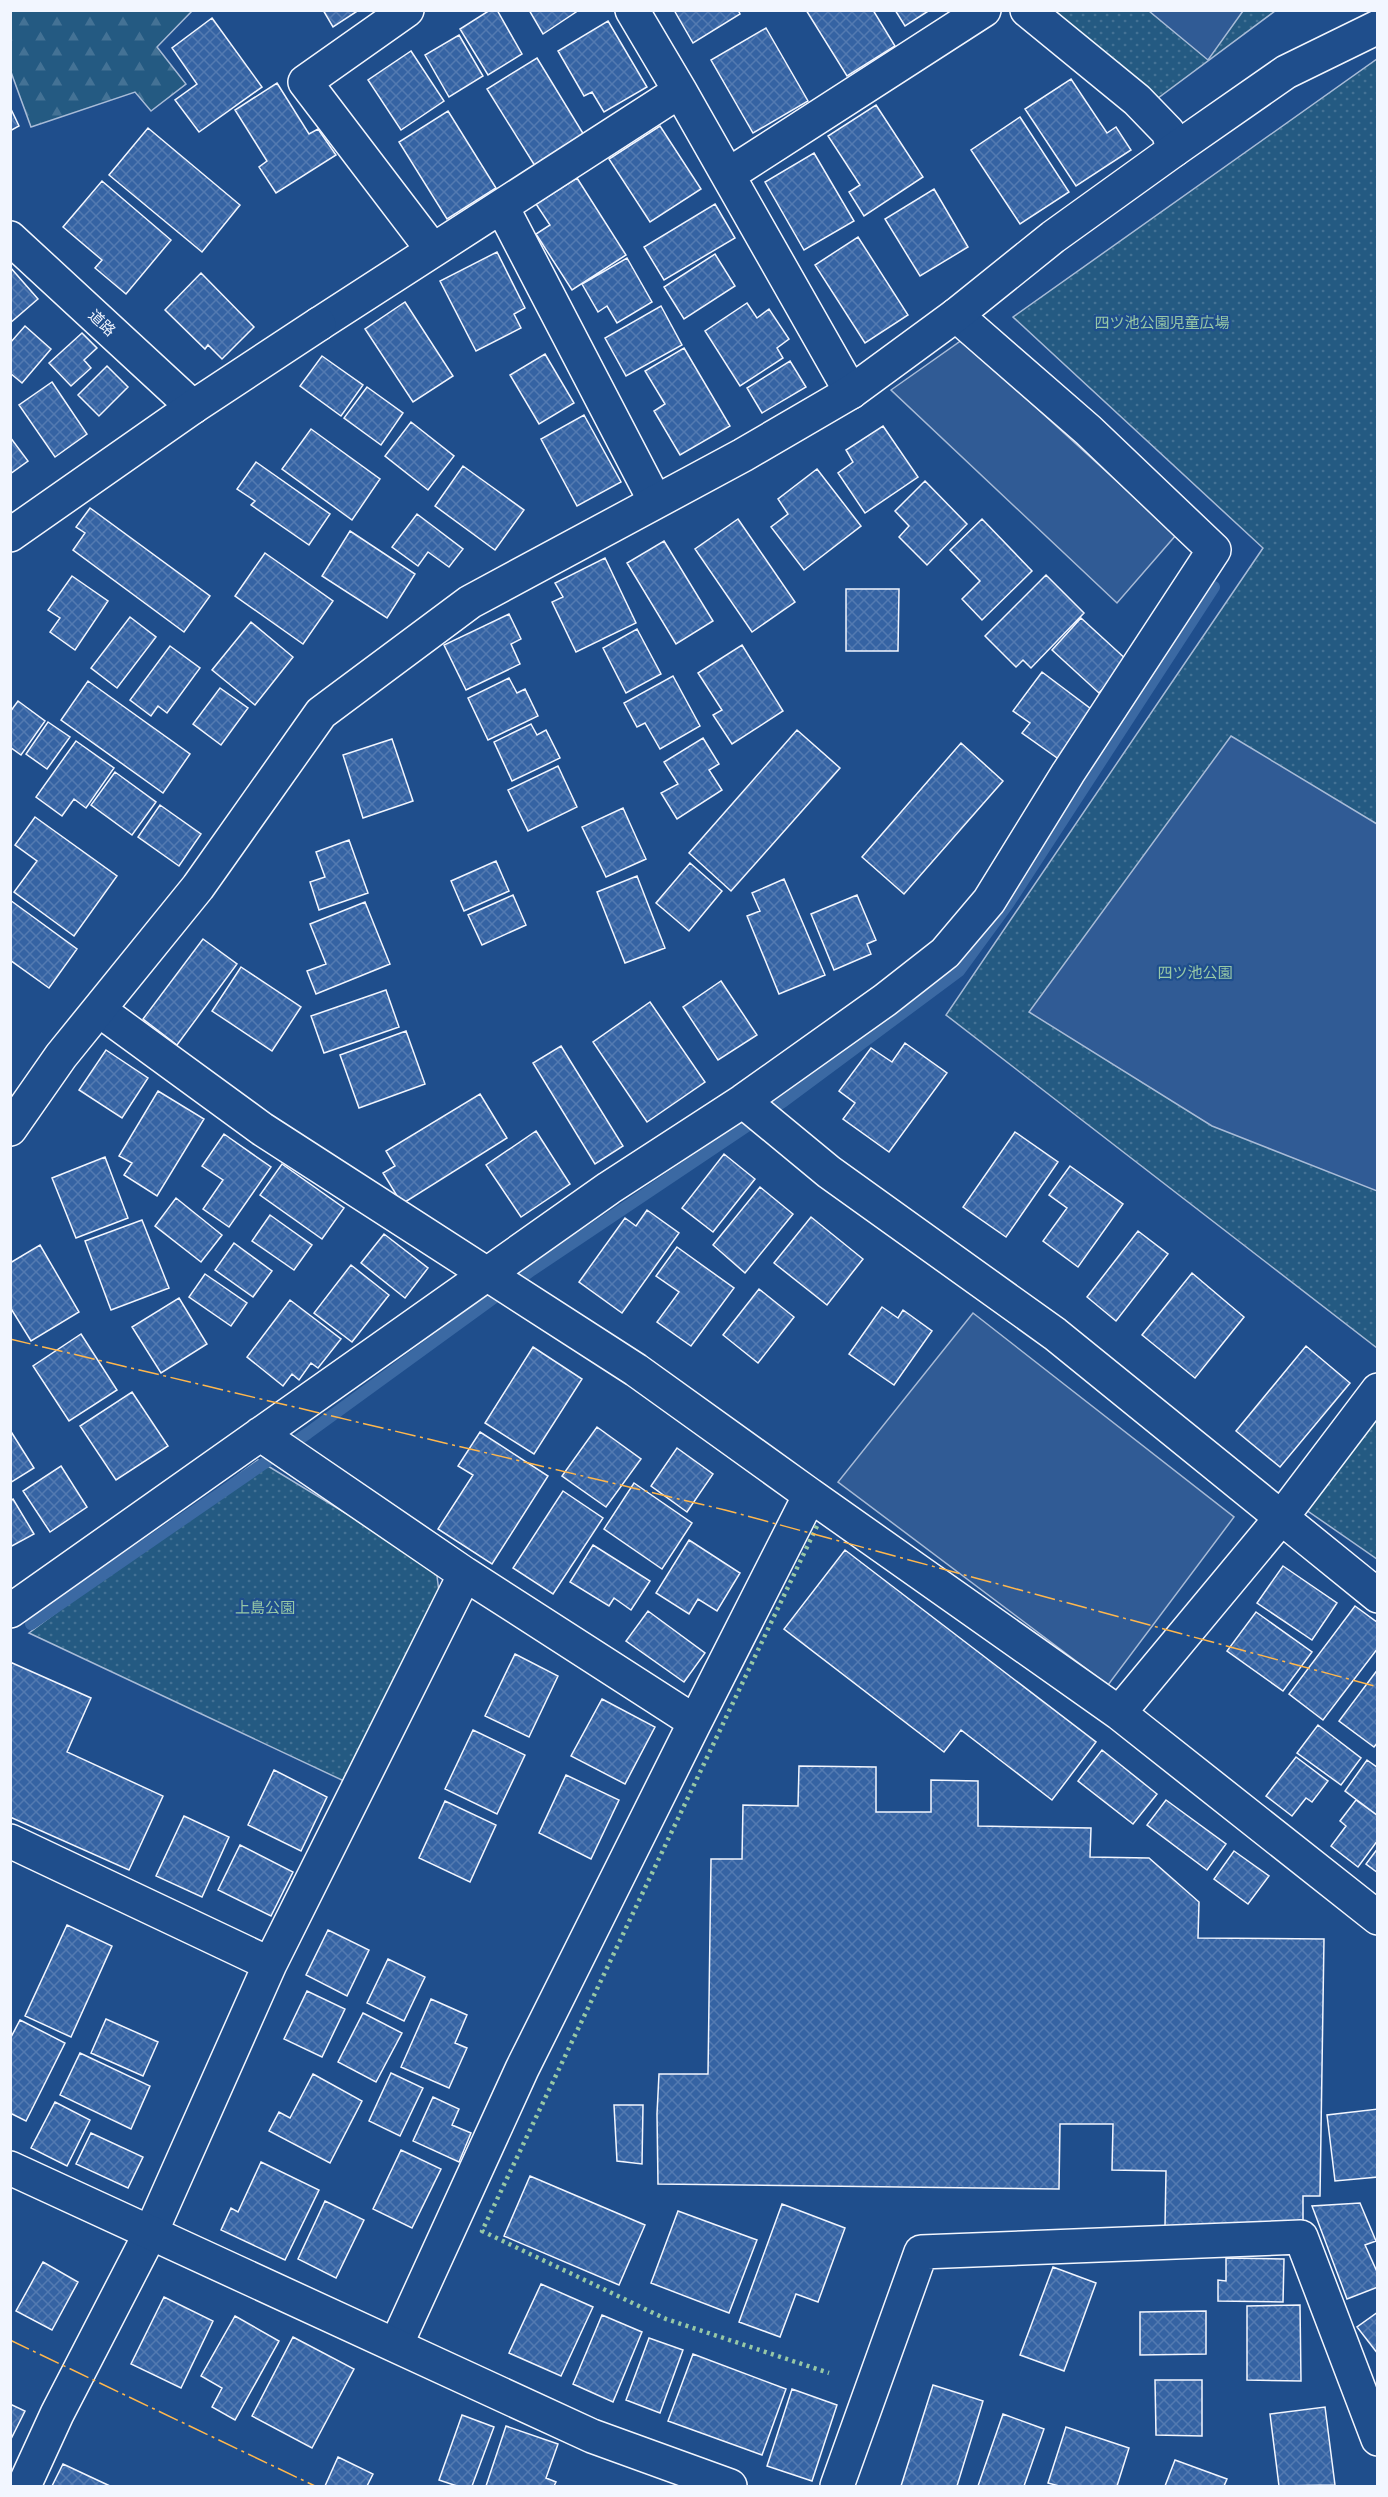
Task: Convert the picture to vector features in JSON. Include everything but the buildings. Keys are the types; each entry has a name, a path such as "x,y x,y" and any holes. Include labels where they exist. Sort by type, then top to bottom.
{"street":[{"path":"407,10 305,82 432,249"},
{"path":"632,10 852,392"},
{"path":"728,175 984,10"},
{"path":"1027,10 1137,100 1168,132 1174,150"},
{"path":"10,1129 61,1056 198,887 321,713 471,602 743,455 852,392 956,315 1053,237 1286,72 1377,27"},
{"path":"10,535 193,407 432,249 502,207 680,91"},
{"path":"502,207 655,501"},
{"name":"道路","path":"10,238 193,407"},
{"path":"10,1611 278,1446 387,1343 503,1284 609,1188 756,1112 885,1000 945,952 982,909 1214,550 1088,430 956,315"},
{"path":"99,1010 262,1129 636,1370 1119,1713 1377,1917"},
{"path":"756,1112 829,1172 1055,1334 1377,1596"},
{"path":"1119,1713 1281,1518 1377,1390"},
{"path":"278,1446 465,1574 695,1722"},
{"path":"396,2345 522,2069 810,1495"},
{"path":"24,2487 63,2404 151,2232 270,1964 465,1574"},
{"path":"10,1841 270,1964"},
{"path":"10,2168 592,2436 730,2487"},
{"path":"837,2487 921,2252 1301,2237 1377,2439"}],"green space":[{"path":"11,10 192,11 157,47 186,84 151,111 135,92 31,127 11,72"},
{"path":"1041,11 1275,11 1150,104"},
{"name":"四ツ池公園","path":"1377,59 1377,1348 946,1015 1263,548 1013,317"},
{"path":"1377,1374 1377,1559 1286,1496"},
{"name":"上島公園","path":"258,1460 436,1568 439,1592 344,1781 29,1633"}],"shaded area":[{"path":"1149,11 1243,11 1208,60"},
{"path":"962,340 1176,535 1117,603 891,390"},
{"path":"1231,736 1377,824 1377,1191 1212,1126 1029,1012"},
{"path":"973,1313 1234,1517 1108,1685 838,1482"}],"waterway":[{"path":"31,1624 308,1433 532,1270 784,1101 959,971 1008,904 1214,587"}],"hedge":[{"path":"817,1526 482,2231 666,2319 829,2373"}],"power":[{"path":"10,1339 725,1510 1378,1687"},
{"path":"10,2340 315,2486"}],"park label":[{"name":"四ツ池公園児童広場","path":"1162,323"}]}
